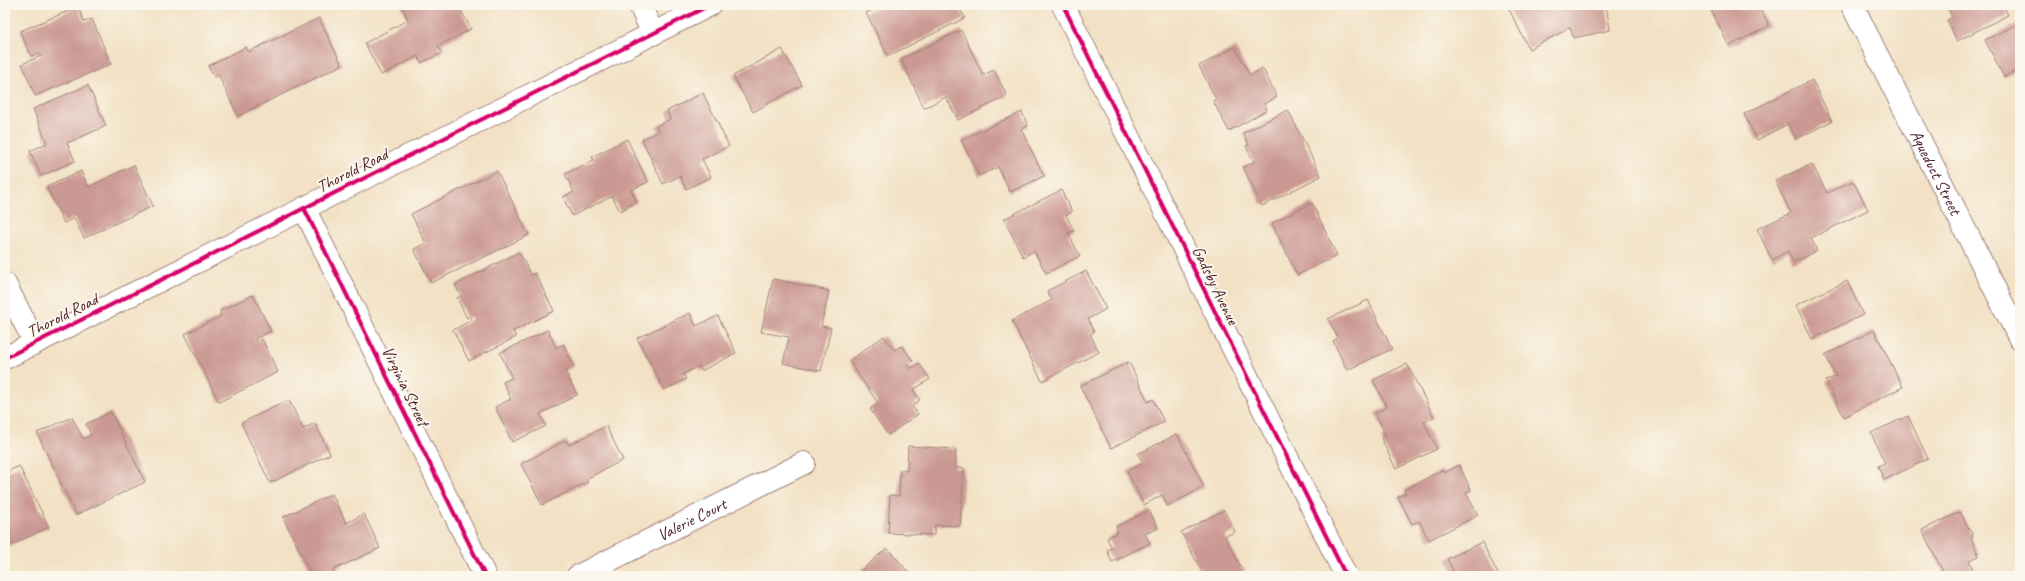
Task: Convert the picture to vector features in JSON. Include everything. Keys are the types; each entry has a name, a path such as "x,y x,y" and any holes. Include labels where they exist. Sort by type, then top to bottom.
{"street":[{"path":"640,5 653,34"},
{"name":"Thorold Road","path":"5,358 710,5"},
{"name":"Gadsby Avenue","path":"1063,5 1346,576"},
{"name":"Aqueduct Street","path":"1852,5 2020,339"},
{"name":"Virginia Street","path":"304,208 485,576"},
{"path":"5,284 35,343"},
{"name":"Valerie Court","path":"578,576 804,463"}],"building":[{"path":"401,5 458,5 471,29 438,46 442,53 421,63 418,56 381,75 365,43 408,20"},
{"path":"882,5 893,5 894,7 899,5 958,5 965,18 888,56 866,13"},
{"path":"1507,5 1606,5 1610,30 1574,38 1569,26 1562,32 1529,49"},
{"path":"1759,5 1769,26 1729,46 1709,6"},
{"path":"1946,5 2003,5 2008,15 1957,41 1947,20 1952,17"},
{"path":"78,7 84,22 92,19 111,64 35,96 22,64 41,56 39,53 31,56 20,31"},
{"path":"319,18 342,65 238,116 218,74 214,77 208,66 246,47 248,52"},
{"path":"2020,23 2020,68 2004,77 1985,40"},
{"path":"961,30 983,75 994,70 1007,96 958,120 946,97 924,108 901,59"},
{"path":"1235,47 1250,75 1263,69 1277,97 1264,104 1267,110 1229,131 1213,101 1216,99 1199,66"},
{"path":"782,49 802,85 753,112 733,76"},
{"path":"1812,80 1832,121 1796,139 1788,124 1757,140 1744,114"},
{"path":"88,85 106,126 67,143 75,161 41,176 30,151 47,143 33,109"},
{"path":"703,93 729,146 702,159 711,177 686,189 680,176 663,184 642,139 659,131 656,126 670,119 667,111"},
{"path":"1288,110 1321,176 1262,206 1243,167 1254,162 1246,146 1249,145 1243,133"},
{"path":"1022,112 1028,126 1021,129 1044,176 1010,192 998,167 979,176 961,140"},
{"path":"627,139 648,182 631,190 637,202 620,211 612,196 572,216 563,197 574,192 565,174 594,160 592,157"},
{"path":"1812,164 1827,193 1853,181 1868,210 1811,238 1817,251 1793,262 1788,251 1772,260 1757,229 1791,213 1775,181"},
{"path":"134,165 153,206 84,238 74,218 64,223 47,187 81,171 88,187"},
{"path":"497,171 529,235 431,283 414,249 426,243 411,214"},
{"path":"1061,190 1072,212 1066,215 1074,231 1068,233 1080,256 1046,273 1034,251 1023,257 1004,219"},
{"path":"1312,203 1337,256 1297,275 1272,223"},
{"path":"519,252 531,275 535,273 554,311 513,331 516,337 469,361 453,330 472,320 470,316 467,318 457,298 461,296 455,285"},
{"path":"1086,271 1106,309 1088,319 1094,332 1090,334 1099,352 1042,381 1012,321 1052,300 1047,291"},
{"path":"773,279 829,291 821,326 831,328 821,371 783,363 789,337 761,332"},
{"path":"1847,281 1863,315 1812,339 1796,305"},
{"path":"253,295 271,331 255,339 256,342 262,339 278,372 219,402 185,334 221,316 220,311"},
{"path":"1368,300 1392,349 1347,370 1333,341 1338,338 1328,319"},
{"path":"690,313 696,326 718,316 736,353 701,371 699,366 683,374 686,379 664,390 637,338"},
{"path":"548,330 556,348 563,344 574,366 565,371 577,395 540,414 546,426 512,442 495,407 511,399 503,382 512,378 500,353"},
{"path":"1874,330 1903,387 1844,417 1826,381 1836,376 1825,355"},
{"path":"884,336 894,350 902,346 913,361 907,365 910,369 919,363 930,379 913,390 920,400 912,406 918,414 888,435 870,409 878,403 849,361"},
{"path":"1129,362 1148,402 1153,399 1164,422 1111,448 1080,386"},
{"path":"1407,364 1434,417 1424,422 1437,449 1396,469 1381,438 1386,436 1375,413 1387,407 1373,380"},
{"path":"289,400 303,429 315,423 330,454 270,483 241,423"},
{"path":"111,412 145,482 76,515 37,433 72,417 83,439 91,435 86,424"},
{"path":"1908,416 1928,459 1884,480 1878,466 1885,463 1871,433"},
{"path":"606,426 623,460 586,479 588,482 542,505 521,464 566,440 569,445"},
{"path":"1177,434 1204,487 1167,506 1162,495 1144,505 1127,471 1143,463 1138,454"},
{"path":"908,446 956,449 955,468 964,468 960,526 935,525 934,535 888,533 890,495 899,496 900,470 907,471"},
{"path":"1459,465 1471,490 1466,493 1478,515 1429,540 1419,521 1412,524 1398,497 1406,493 1404,490 1442,470 1444,473"},
{"path":"19,466 49,527 5,548 5,473"},
{"path":"332,494 346,523 364,514 380,548 333,570 335,576 312,576 283,517"},
{"path":"1149,510 1158,528 1145,534 1150,543 1112,562 1107,550 1112,548 1107,538 1118,532 1116,527"},
{"path":"1224,510 1235,532 1225,536 1244,573 1238,576 1204,576 1181,532"},
{"path":"1960,512 1973,536 1971,538 1979,556 1969,560 1975,574 1971,576 1945,576 1922,530"},
{"path":"1482,542 1499,576 1451,576 1454,572 1447,559"},
{"path":"887,548 912,576 855,576"}],"cycle path":[{"path":"5,358 710,5"},
{"path":"1063,5 1346,576"},
{"path":"304,208 485,576"}]}
